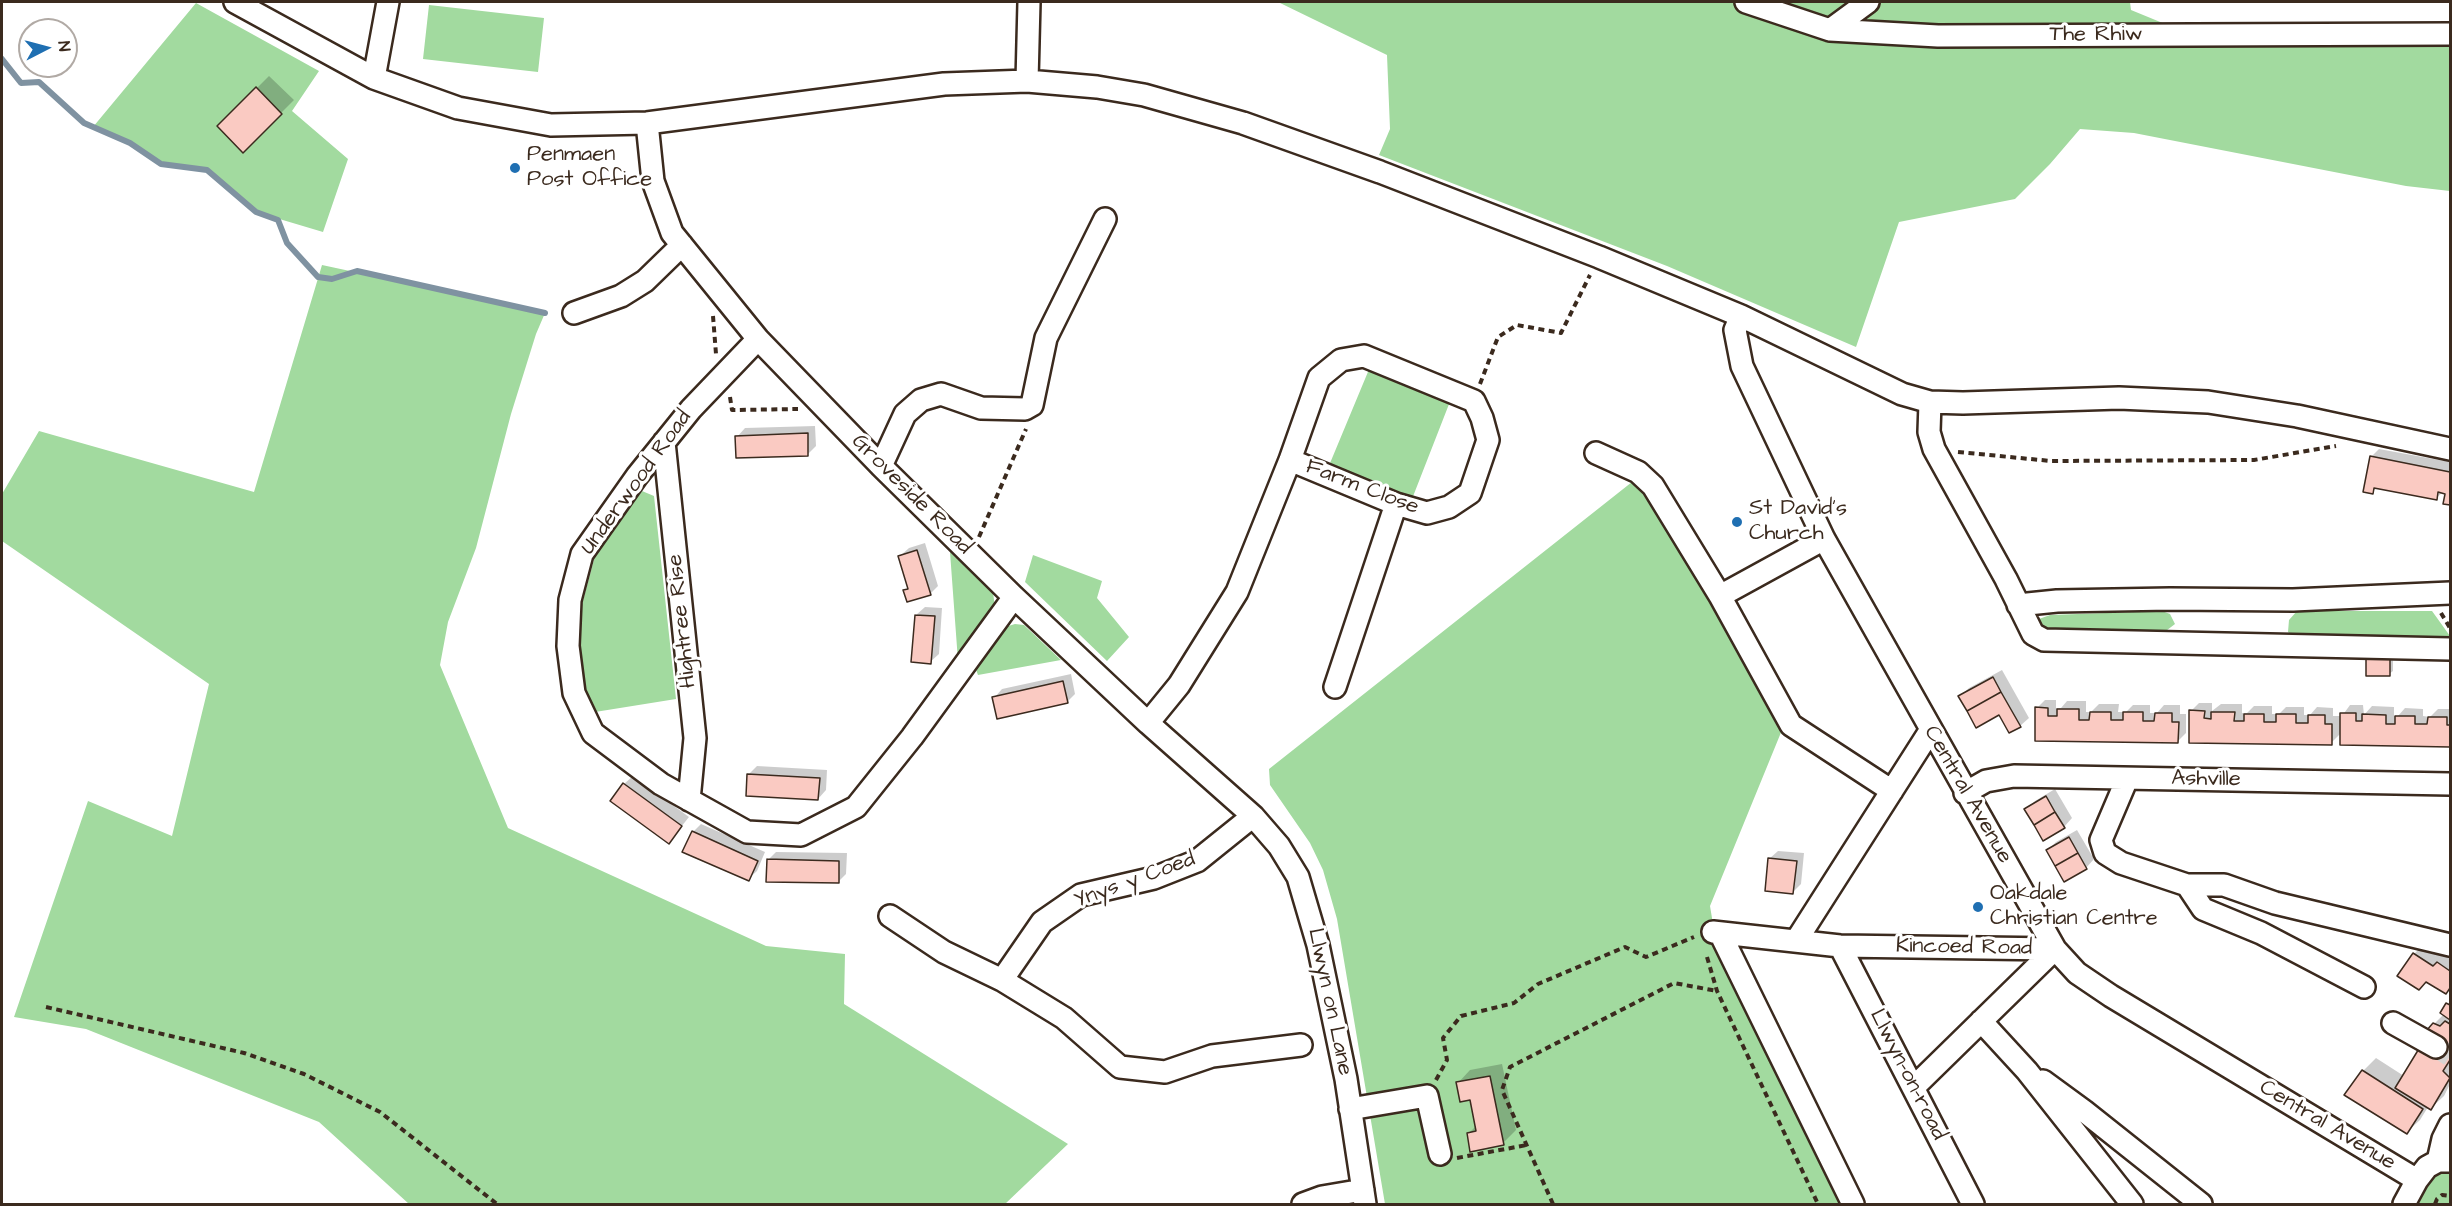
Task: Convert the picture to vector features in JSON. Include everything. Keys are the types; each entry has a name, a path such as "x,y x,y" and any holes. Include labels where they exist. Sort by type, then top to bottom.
{"street":[{"path":"235,2 374,78 458,108 551,125 647,123 944,84 1027,81 1097,87 1144,95 1243,123 1380,172 1599,257 1741,316 1902,394 1930,402 1963,404 2119,398 2208,402 2349,426 2451,449"},
{"path":"374,78 388,2"},
{"path":"1027,81 1029,2"},
{"name":"The Rhiw","path":"1746,2 1830,30 1938,36 2451,34"},
{"path":"1830,30 1868,2"},
{"name":"Groveside Road","path":"647,123 653,181 672,233 758,339 881,466 1014,597 1148,723 1253,816"},
{"path":"881,466 905,414 921,400 941,394 981,408 1025,409 1032,405 1046,338 1105,219"},
{"path":"574,313 621,296 645,281 682,245"},
{"name":"Central Avenue","path":"1741,316 1736,330 1742,366 1824,539 1930,731 2055,949 2078,973 2111,996 2417,1180"},
{"name":"Underwood Road","path":"758,339 691,409 637,476 582,554 570,600 568,646 574,693 593,733 661,784 747,832 801,835 856,807 912,737 1014,597"},
{"name":"Farm Close","path":"1148,723 1179,685 1236,592 1290,460 1319,378 1341,360 1364,356 1474,401 1488,440 1470,494 1449,507 1427,513 1396,504 1290,460"},
{"path":"1930,402 1929,432 1934,449 2033,634 2044,640 2451,649"},
{"name":"Hightree Rise","path":"664,442 695,738 689,800"},
{"path":"1596,453 1638,472 1653,486 1720,596 1791,725 1892,790"},
{"path":"1335,687 1396,504"},
{"path":"1720,596 1824,539"},
{"path":"2019,605 2057,601 2170,598 2293,600 2451,593"},
{"path":"1796,941 1930,731"},
{"name":"Ashville","path":"1965,793 1986,781 2014,776 2451,784"},
{"path":"2127,779 2101,840 2105,853 2121,863 2187,885 2224,885 2275,903 2451,945"},
{"name":"Ynys y Coed","path":"1002,980 1042,922 1080,895 1154,878 1197,861 1253,816"},
{"name":"Llwyn on Lane","path":"1253,816 1279,846 1298,877 1318,945 1350,1109 1364,1197"},
{"path":"2187,885 2203,909 2258,932 2364,987"},
{"path":"2258,932 2275,903"},
{"path":"890,916 944,952 1002,980 1064,1018 1120,1067 1165,1072 1212,1056 1301,1044"},
{"path":"1711,933 1853,1204"},
{"name":"Kincoed Road","path":"1711,933 1840,946 2055,949"},
{"name":"Llwyn-on-road","path":"1840,946 1973,1204"},
{"name":"Kincoed Road","path":"1914,1087 2055,949"},
{"path":"1981,1021 2026,1071 2132,1204"},
{"path":"2393,1023 2436,1047"},
{"path":"2026,1071 2076,1105 2201,1204"},
{"path":"1350,1109 1427,1096 1440,1154"},
{"path":"2404,1204 2427,1167 2444,1161 2443,1139 2451,1125"},
{"path":"1303,1204 1322,1197 1364,1197"}],"path":[{"path":"1474,401 1498,337 1517,325 1561,333 1599,257"},
{"path":"713,306 722,377 732,410 825,409"},
{"path":"972,554 1029,422 1032,405"},
{"path":"1934,449 2051,461 2254,460 2346,444 2349,426"},
{"path":"1427,1096 1447,1060 1443,1038 1461,1016 1514,1003 1538,984 1625,947 1646,957 1711,933"},
{"path":"1553,1204 1502,1090 1510,1067 1674,983 1717,991 1818,1204"},
{"path":"46,1007 244,1053 304,1074 380,1112 497,1204"},
{"path":"1440,1154 1461,1159 1527,1144"},
{"path":"2436,1204 2437,1199 2442,1195 2451,1196"}],"green space":[{"path":"1278,2 2130,2 2131,10 2170,26 2450,24 2450,191 2406,186 2134,133 2080,129 2050,164 2015,199 1899,222 1856,347 1667,266 1379,155 1390,129 1387,55"},
{"path":"196,3 319,71 292,111 348,159 323,232 256,212 207,170 161,164 130,143 93,127"},
{"path":"429,5 544,18 538,72 423,59"},
{"path":"322,265 545,313 536,334 511,414 476,548 448,622 440,665 508,828 766,946 845,954 844,1004 1068,1144 1005,1204 409,1204 319,1122 86,1029 14,1017 88,801 172,836 209,684 2,541 2,494 39,431 254,492"},
{"path":"1370,367 1451,399 1412,499 1328,468"},
{"path":"1632,482 1645,494 1780,716 1782,730 1710,906 1717,948 1844,1204 1385,1204 1337,919 1323,870 1310,843 1270,785 1269,769"},
{"path":"642,491 654,496 676,699 595,712 581,682 576,627 596,552"},
{"path":"950,552 993,592 995,608 958,661"},
{"path":"1033,555 1102,581 1097,598 1129,637 1107,661 1025,582"},
{"path":"2162,611 2170,614 2175,624 2158,637 2040,630 2039,619 2050,615"},
{"path":"2297,611 2432,611 2450,636 2450,642 2296,638 2288,632 2289,620"},
{"path":"1015,624 1024,625 1061,660 978,675 975,667 1005,627"},
{"path":"2450,1172 2450,1204 2417,1204 2417,1198 2427,1181 2438,1173"}],"building":[{"path":"256,87 282,114 243,153 217,126"},
{"path":"808,433 808,456 736,458 735,436"},
{"path":"2370,456 2450,472 2450,505 2443,504 2445,494 2438,492 2437,500 2374,488 2373,494 2363,492"},
{"path":"917,550 931,595 907,602 903,590 908,589 898,556"},
{"path":"915,615 935,616 931,664 911,662"},
{"path":"2366,657 2390,658 2390,676 2366,676"},
{"path":"1993,677 2001,692 1967,711 1958,696"},
{"path":"1063,681 1068,703 997,719 992,697"},
{"path":"2001,692 2021,727 2009,733 1999,715 1976,728 1967,711"},
{"path":"2035,707 2048,708 2048,716 2057,716 2057,709 2079,709 2079,720 2089,720 2090,712 2111,712 2111,720 2123,720 2123,712 2143,712 2143,721 2154,721 2155,713 2172,713 2172,722 2179,722 2178,743 2035,741"},
{"path":"2189,710 2205,711 2204,718 2211,719 2211,712 2235,712 2234,721 2244,721 2244,714 2264,714 2264,722 2276,722 2276,714 2296,714 2296,723 2308,723 2308,715 2325,715 2325,724 2332,724 2332,745 2189,743"},
{"path":"2340,713 2356,713 2356,721 2362,721 2362,714 2386,715 2386,724 2395,724 2395,716 2415,716 2415,724 2427,724 2428,717 2447,717 2447,725 2450,725 2450,747 2340,745"},
{"path":"747,774 820,778 818,800 746,796"},
{"path":"623,783 682,826 669,844 610,801"},
{"path":"2046,796 2055,812 2034,825 2024,809"},
{"path":"2055,812 2065,828 2043,841 2034,825"},
{"path":"692,831 758,861 749,881 682,852"},
{"path":"2069,837 2078,853 2055,866 2046,850"},
{"path":"2078,853 2087,869 2064,882 2055,866"},
{"path":"1768,858 1797,861 1793,894 1765,891"},
{"path":"767,859 839,861 839,883 766,882"},
{"path":"2413,953 2433,966 2437,962 2450,971 2450,988 2446,994 2426,982 2419,990 2397,976"},
{"path":"2446,1003 2450,1005 2450,1020 2440,1013"},
{"path":"2445,1021 2450,1024 2450,1060 2443,1071 2450,1078 2431,1110 2395,1088 2420,1047 2441,1041 2427,1030 2433,1023 2440,1026"},
{"path":"2362,1070 2423,1109 2407,1134 2344,1095"},
{"path":"1490,1076 1504,1145 1470,1152 1467,1133 1476,1131 1470,1100 1460,1102 1456,1082"}],"waterway":[{"path":"2,59 21,83 39,82 84,123 130,143 161,164 207,170 256,212 278,220 287,243 318,277 332,279 357,271 545,313"}],"tunnel":[{"path":"2436,1047 2450,1056"}],"place":[{"name":"Penmaen Post Office","path":"515,168"},
{"name":"St David's Church","path":"1737,522"},
{"name":"Oakdale Christian Centre","path":"1978,907"}]}
